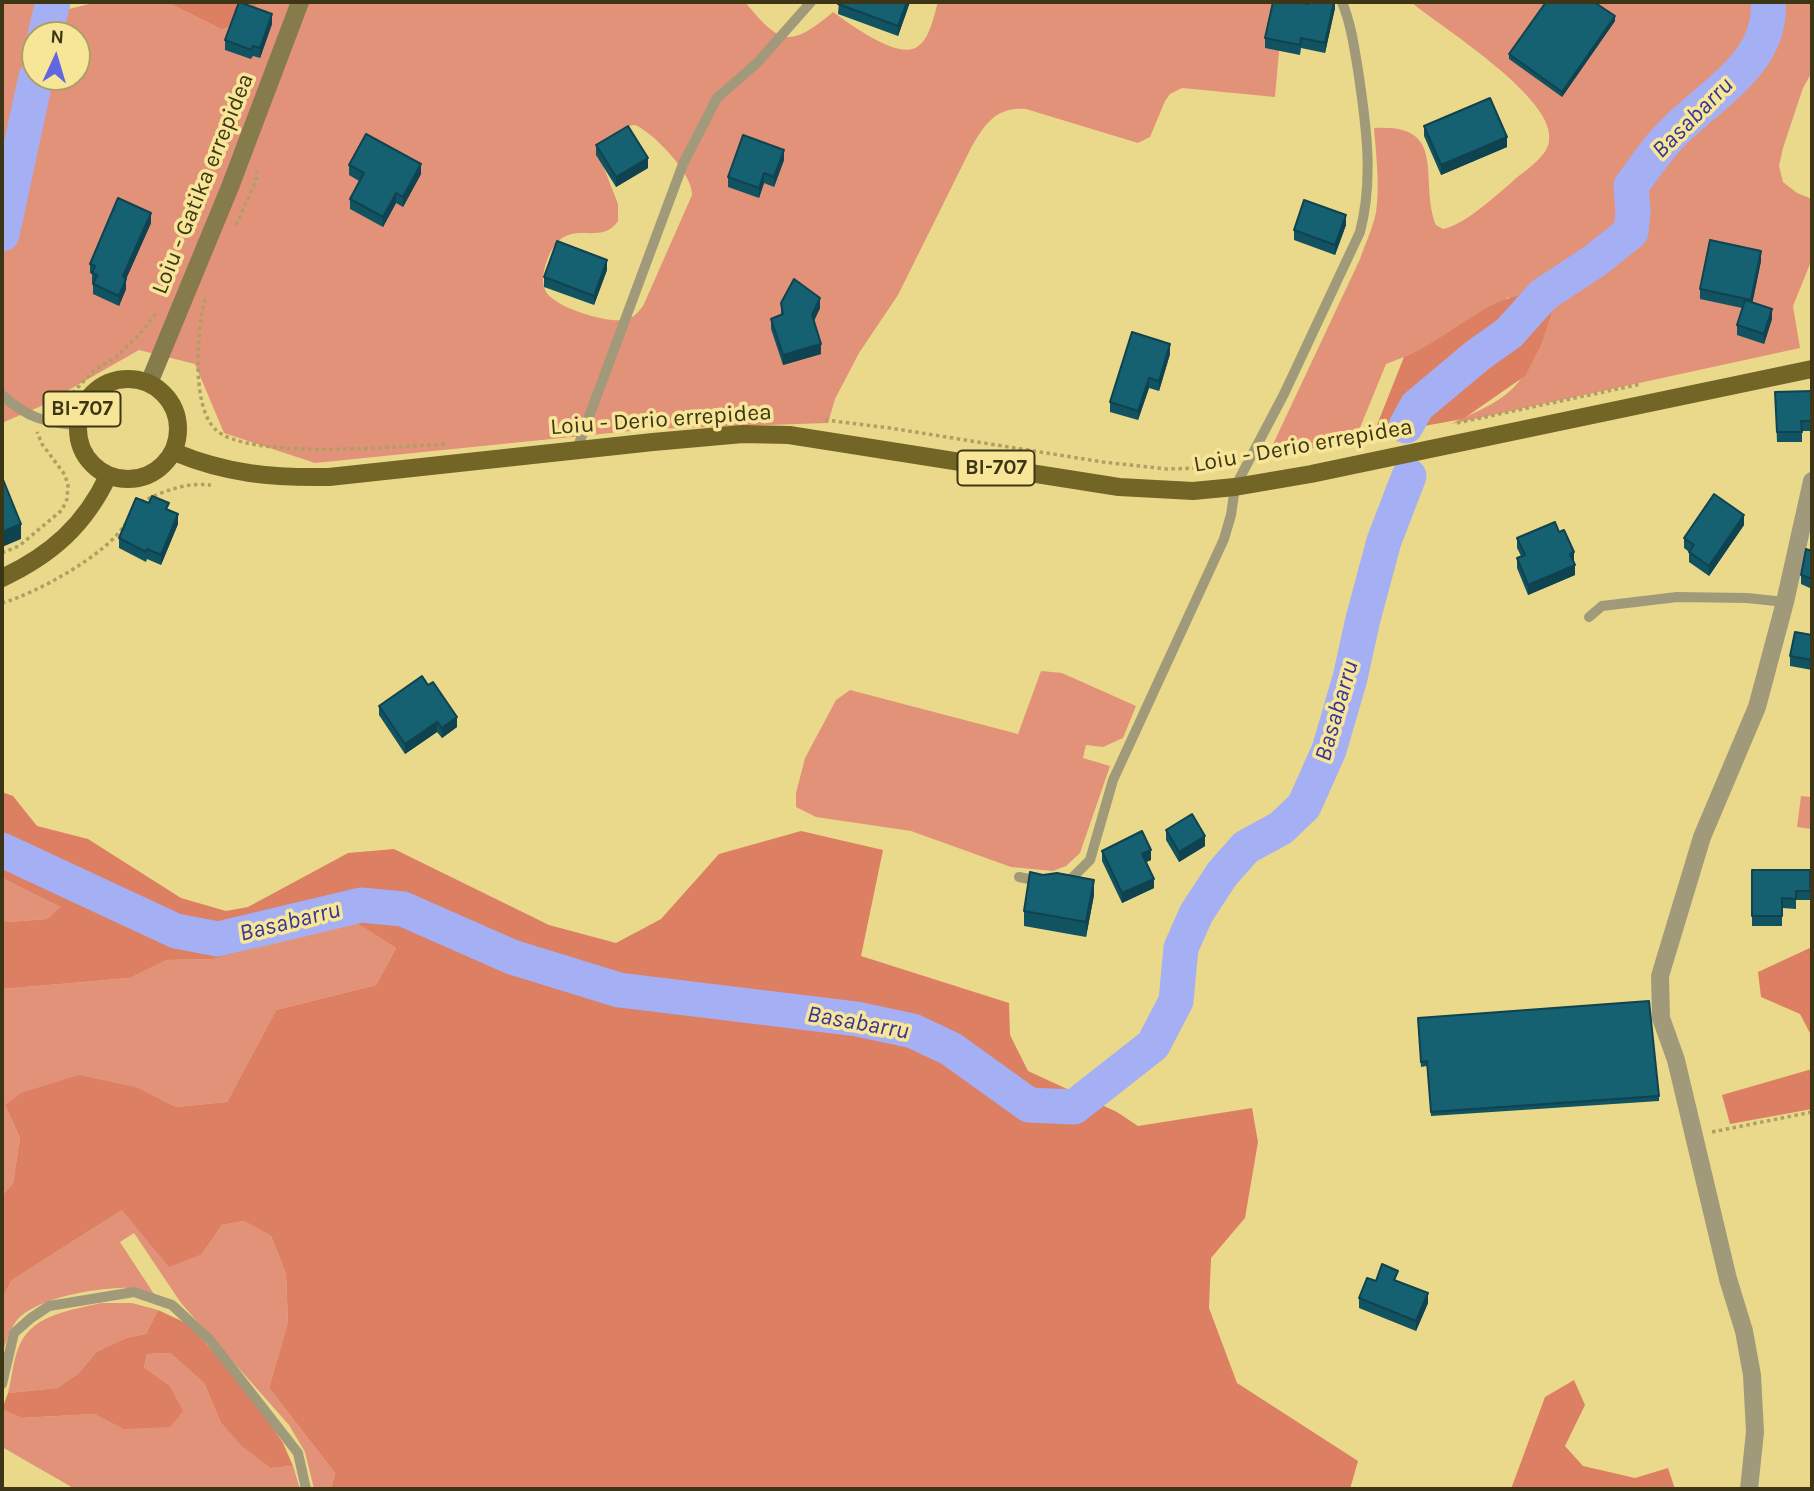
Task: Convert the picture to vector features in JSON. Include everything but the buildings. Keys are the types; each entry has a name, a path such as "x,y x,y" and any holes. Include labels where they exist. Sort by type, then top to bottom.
{"main road":[{"name":"Loiu - Derio errepidea","path":"174,452 203,464 234,472 287,477 329,477 577,449 743,434 789,435 1119,487 1193,491 1311,474 1812,369"},
{"name":"BI-707","path":"108,476 95,467 85,455 79,441 78,426 86,403 102,386 125,379 149,383 170,400 176,412 178,439 174,452"},
{"path":"2,578 45,554 64,538 96,500 108,476 130,479 153,474 174,452"}],"street":[{"name":"Loiu - Gatika errepidea","path":"149,383 230,187 300,2"},
{"path":"1749,1489 1755,1432 1752,1375 1744,1331 1728,1279 1676,1060 1661,1018 1660,976 1702,837 1757,707 1785,602 1812,481"}],"lane":[{"path":"577,449 683,164 716,98 757,63 811,2"},
{"path":"1058,881 1071,879 1090,860 1113,780 1224,539 1235,487 1360,232 1368,186 1364,112 1350,20 1342,2"},
{"path":"2,395 19,411 42,420 78,426"},
{"path":"1589,617 1602,606 1677,597 1747,598 1785,602"},
{"path":"1019,877 1044,882"},
{"path":"2,1384 14,1333 49,1306 134,1292 172,1305 210,1340 298,1453 306,1489"}],"path":[{"path":"230,234 241,218 256,181 258,162"},
{"path":"207,291 200,322 198,371 201,395 208,417 213,428 224,436 268,447 338,450 459,443"},
{"path":"2,553 19,546 62,510 67,499 68,485 65,475 42,444 37,430 47,408 61,405 94,370 116,357 139,335 161,305"},
{"path":"1448,425 1646,383"},
{"path":"817,419 1104,462 1167,469 1247,467"},
{"path":"136,504 169,489 198,484 223,487"},
{"path":"2,603 30,593 92,555 109,543 127,522"},
{"path":"1693,1136 1812,1112"}],"shaded area":[{"path":"2,2 52,2 65,10 97,2 166,2 221,29 259,2 745,2 767,26 786,37 806,32 833,12 874,39 898,49 909,50 917,47 925,38 938,2 1287,2 1282,18 1275,97 1182,88 1170,94 1165,101 1150,137 1138,143 1026,109 1007,111 992,119 971,148 898,295 859,353 835,399 828,423 650,429 315,463 224,433 195,364 139,350 39,407 2,423","holes":["635,125 671,155 686,176 692,195 644,304 636,314 628,319 616,320 568,308 545,290 543,282 548,258 555,245 564,237 602,232 611,229 618,221 618,204 602,163 609,143 616,133 627,126"]},
{"path":"166,2 259,2 236,25 221,29"},
{"path":"1411,2 1812,2 1812,72 1803,88 1779,166 1783,182 1797,193 1812,199 1812,259 1793,306 1800,348 1451,424 1503,397 1521,379 1539,350 1509,297 1422,350 1386,364 1355,440 1267,457 1360,259 1373,224 1378,191 1374,128 1398,129 1413,135 1422,145 1427,158 1431,208 1436,225 1443,229 1460,222 1490,201 1539,159 1549,142 1547,125 1536,106 1517,86 1471,46"},
{"path":"1518,296 1545,302 1550,307 1551,316 1539,350 1525,376 1463,419 1373,435 1404,357 1432,343 1492,305"},
{"path":"1041,671 1062,673 1136,706 1123,738 1103,747 1086,745 1083,758 1110,766 1080,853 1066,866 1053,871 1011,867 911,831 816,817 796,807 796,793 805,758 836,700 850,690 1018,734"},
{"path":"2,792 13,796 37,826 88,839 181,898 226,911 248,907 348,853 394,849 549,925 616,943 661,919 719,854 801,831 883,850 861,956 1009,1003 1010,1035 1028,1071 1117,1112 1138,1126 1252,1108 1258,1142 1245,1218 1211,1258 1209,1308 1237,1383 1358,1461 1350,1489 331,1489 335,1473 269,1388 288,1322 286,1274 271,1236 244,1221 222,1225 202,1254 169,1267 122,1210 12,1280 2,1299 2,1196 13,1183 20,1138 5,1105 21,1093 79,1075 139,1088 176,1107 227,1102 276,1010 376,985 396,948 357,923 214,959 167,960 130,978 2,989 2,920 8,922 47,919 61,907 2,878"},
{"path":"1801,796 1812,797 1812,829 1797,827"},
{"path":"2,878 62,907 47,919 8,922 2,920"},
{"path":"358,923 396,948 376,985 276,1010 227,1102 176,1107 139,1088 5,1105 20,1138 13,1183 2,1196 2,989 130,978 167,960 214,959"},
{"path":"1812,947 1812,1037 1800,1014 1761,997 1758,972"},
{"path":"1812,1069 1812,1109 1730,1124 1722,1095"},
{"path":"122,1210 202,1254 222,1225 244,1221 271,1236 286,1274 288,1322 269,1388 335,1473 331,1489 314,1489 305,1452 289,1425 181,1303 134,1233 120,1242 154,1294 129,1288 109,1289 69,1295 42,1304 17,1320 2,1355 2,1299 12,1280"},
{"path":"101,1303 132,1303 158,1310 146,1334 126,1338 96,1352 79,1373 57,1388 8,1393 20,1344 34,1326 66,1311"},
{"path":"158,1310 188,1324 240,1380 283,1443 293,1466 270,1468 242,1446 221,1423 204,1383 170,1353 147,1354 144,1367 169,1385 183,1411 170,1427 123,1429 94,1414 21,1418 2,1409 8,1393 57,1388 79,1373 96,1352 126,1338 146,1334"},
{"path":"170,1353 204,1383 221,1423 242,1445 270,1468 293,1466 300,1489 75,1489 2,1447 2,1409 21,1418 94,1414 123,1429 169,1385 144,1367 147,1354"},
{"path":"1574,1380 1585,1405 1565,1446 1583,1466 1635,1478 1668,1468 1675,1489 1511,1489 1545,1397"}],"waterway":[{"path":"48,21 53,2"},
{"name":"Basabarru","path":"1406,426 1417,406 1509,333 1543,295 1593,262 1631,232 1631,186 1667,139 1748,62 1760,44 1767,24 1768,2"},
{"path":"2,234 33,91"},
{"name":"Basabarru","path":"2,850 176,931 218,939 361,905 403,909 512,957 619,990 857,1019 913,1031 951,1049 1029,1105 1074,1107 1153,1045 1176,1001 1181,948 1196,914 1222,874 1246,847 1281,828 1304,806 1329,750 1384,541 1409,476"}]}
